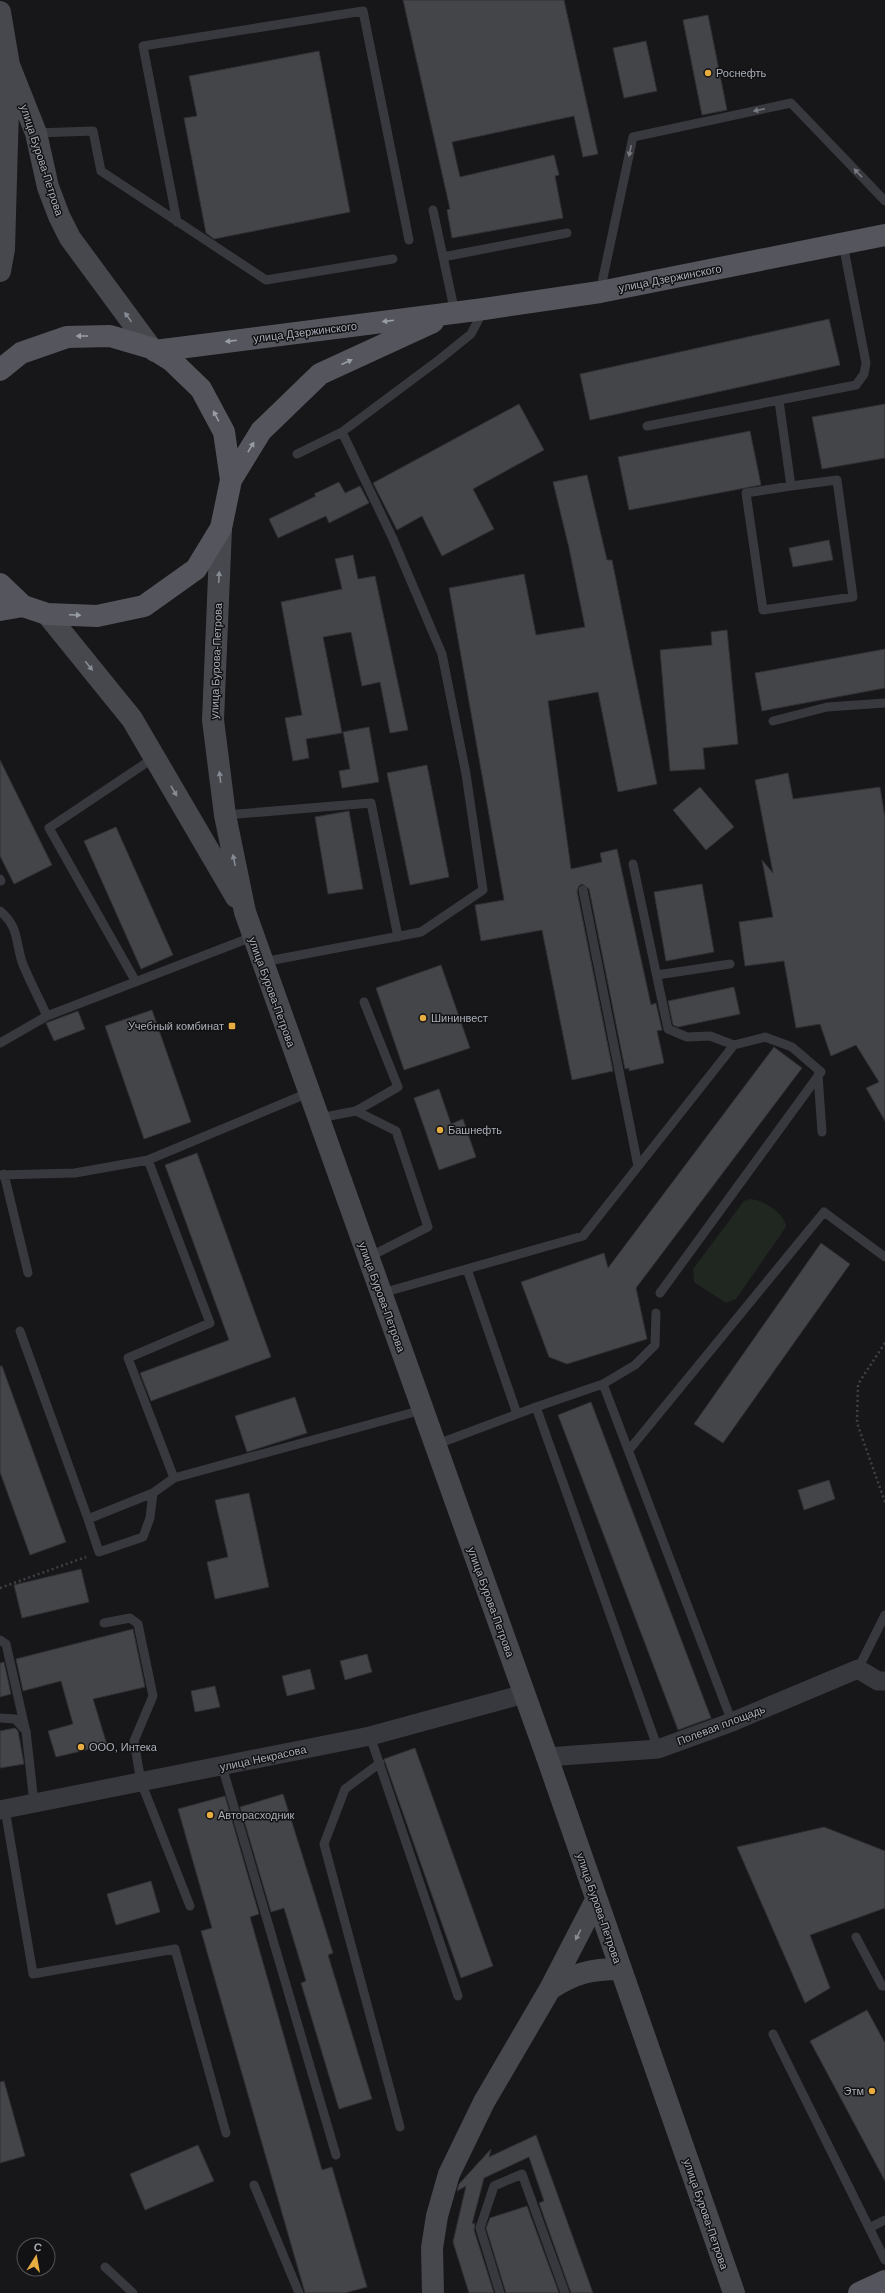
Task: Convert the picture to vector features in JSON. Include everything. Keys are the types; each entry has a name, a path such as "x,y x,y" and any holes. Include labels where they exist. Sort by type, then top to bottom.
{"main road":[{"name":"улица Бурова-Петрова","path":"0,17 9,65 36,133 48,187 70,238 153,350"},
{"name":"улица Бурова-Петрова","path":"0,271 2,249 3,146 9,65"},
{"name":"улица Дзержинского","path":"153,350 455,313 600,292 885,235"},
{"name":"улица Дзержинского","path":"231,480 261,431 320,374 455,313"},
{"path":"0,370 21,353 67,336 110,336 153,350 172,361 201,389 224,432 231,480 221,528 196,569 144,606 96,616 47,614 23,606 0,584"},
{"name":"улица Бурова-Петрова","path":"221,528 213,720 225,815 245,912 252,937 547,1757 717,2248 734,2293"},
{"path":"0,610 23,606"},
{"name":"улица Бурова-Петрова","path":"47,614 132,719 245,912"},
{"path":"433,2293 432,2248 437,2216 449,2174 484,2102 550,1989 596,1900"},
{"path":"550,1989 572,1976 597,1969 620,1969"},
{"path":"859,2293 885,2281"}],"street":[{"name":"Полевая площадь","path":"547,1757 658,1749 732,1722 858,1669"},
{"path":"858,1669 878,1681 885,1681"},
{"name":"улица Некрасова","path":"2,1810 370,1736 524,1694"}],"lane":[{"path":"177,222 144,46 363,11 409,240"},
{"path":"600,292 632,137 792,102 885,201"},
{"path":"36,133 92,131 101,171 266,280 393,258"},
{"path":"433,210 455,313"},
{"path":"443,257 567,233"},
{"path":"647,426 856,385 864,374 866,363 853,288 843,244"},
{"path":"297,454 342,432 440,359 471,334 484,309"},
{"path":"779,400 791,486"},
{"path":"261,962 421,932 482,890 466,774 442,654 393,540 342,432"},
{"path":"837,480 853,597 763,610 746,492 791,486 837,480"},
{"path":"773,721 827,707 885,703"},
{"path":"136,982 49,828 155,757"},
{"path":"225,815 371,803 398,937"},
{"path":"633,864 668,1029 687,1037 710,1036 734,1044 765,1037 792,1047 821,1072 660,1293"},
{"path":"583,890 638,1166"},
{"path":"0,911 8,918 17,933 22,961 47,1016"},
{"path":"0,1043 47,1016 252,937"},
{"path":"657,976 730,964"},
{"path":"317,1118 356,1111 398,1087 364,1002"},
{"path":"380,1293 583,1236 734,1044"},
{"path":"818,1075 822,1132"},
{"path":"28,1273 2,1174 75,1173 148,1160 308,1093"},
{"path":"356,1111 396,1131 428,1227 367,1258"},
{"path":"148,1160 210,1323 128,1358 174,1478"},
{"path":"629,1450 824,1212 885,1257"},
{"path":"467,1269 517,1414"},
{"path":"435,1445 536,1406 603,1384 635,1365 655,1345 656,1313"},
{"path":"20,1331 99,1552 122,1546 143,1537 150,1518 153,1493"},
{"path":"603,1384 732,1722"},
{"path":"536,1406 658,1749"},
{"path":"88,1519 153,1493 174,1478 422,1410"},
{"path":"858,1669 885,1615"},
{"path":"104,1623 130,1618 137,1621 152,1685 153,1696 134,1741 141,1782 190,1906"},
{"path":"0,1640 6,1644 26,1731 34,1803"},
{"path":"0,1718 15,1719 26,1731"},
{"path":"370,1736 458,1996"},
{"path":"380,1763 345,1789 324,1844 400,2127"},
{"path":"222,1766 336,2156"},
{"path":"2,1810 33,1974 175,1949 226,2134"},
{"path":"856,1937 882,1986 885,1986"},
{"path":"773,2034 885,2260"},
{"path":"500,2293 480,2228 494,2186 522,2174 565,2293"},
{"path":"254,2185 299,2293"},
{"path":"869,2228 885,2220"},
{"path":"106,2267 133,2293"}],"path":[{"path":"885,1343 858,1384 857,1423 885,1502"},
{"path":"0,1588 99,1552"}],"shaded area":[{"path":"750,1199 761,1202 778,1212 785,1222 786,1227 736,1299 726,1303 694,1282 693,1269 744,1201"}],"building":[{"path":"403,0 564,0 598,154 583,157 574,116 452,142 460,177 554,155 559,175 555,176 563,218 452,238 447,210 450,209"},
{"path":"708,15 727,110 702,115 683,20"},
{"path":"646,41 657,91 624,98 613,48"},
{"path":"319,51 350,212 214,239 206,233 184,118 197,116 189,76"},
{"path":"829,319 840,365 590,420 580,374"},
{"path":"519,404 544,450 473,489 494,529 442,556 422,516 397,530 373,483"},
{"path":"885,404 885,458 822,469 812,417"},
{"path":"750,431 761,485 629,510 618,457"},
{"path":"587,475 607,560 612,560 657,784 618,792 598,692 548,701 571,869 602,862 600,853 617,849 651,1005 656,1003 662,1030 657,1031 664,1063 629,1071 629,1068 625,1069 589,889 582,884 579,886 577,891 613,1071 572,1080 542,930 481,941 475,905 504,900 449,588 524,574 536,635 585,627 569,548 553,482"},
{"path":"339,482 345,493 360,486 369,503 329,523 326,516 278,538 269,519 316,496 314,494"},
{"path":"829,540 833,560 793,567 789,548"},
{"path":"353,555 358,579 375,576 408,730 390,733 380,682 362,686 351,632 323,637 342,733 306,739 309,758 293,761 285,718 302,715 281,602 342,589 335,559"},
{"path":"727,630 738,744 703,748 705,769 670,771 660,650 712,645 711,632"},
{"path":"885,649 885,688 762,711 755,673"},
{"path":"369,727 379,782 342,788 339,771 350,769 343,732"},
{"path":"0,760 52,865 14,884 0,856"},
{"path":"427,765 449,877 410,885 387,773"},
{"path":"788,773 793,799 880,787 885,818 885,1121 866,1088 879,1082 856,1045 831,1056 820,1024 796,1028 784,961 745,966 739,922 773,917 762,860 773,873 755,780"},
{"path":"700,787 734,827 706,850 673,810"},
{"path":"349,811 363,889 328,894 315,817"},
{"path":"116,827 173,955 141,969 84,841"},
{"path":"702,884 714,952 666,961 654,892"},
{"path":"441,965 470,1048 404,1070 376,988"},
{"path":"734,987 740,1014 678,1027 673,1025 668,1001"},
{"path":"152,1010 191,1122 144,1139 105,1026"},
{"path":"78,1011 85,1029 54,1041 46,1023"},
{"path":"774,1047 802,1068 636,1288 647,1339 567,1364 549,1357 521,1282 604,1253 608,1268"},
{"path":"439,1089 451,1124 463,1119 476,1157 439,1170 414,1098"},
{"path":"197,1153 271,1357 151,1401 140,1373 229,1340 165,1165"},
{"path":"821,1243 850,1264 723,1443 694,1424"},
{"path":"0,1366 2,1366 66,1542 30,1555 0,1472"},
{"path":"295,1397 307,1433 247,1452 235,1416"},
{"path":"591,1402 711,1718 678,1730 558,1415"},
{"path":"829,1480 835,1499 804,1510 798,1490"},
{"path":"249,1493 269,1587 215,1599 207,1562 228,1557 215,1500"},
{"path":"81,1569 89,1602 22,1618 14,1585"},
{"path":"133,1629 145,1687 93,1699 107,1745 56,1757 48,1731 73,1724 61,1681 23,1691 16,1659"},
{"path":"367,1654 372,1672 345,1680 340,1661"},
{"path":"4,1662 11,1694 0,1697 0,1663"},
{"path":"310,1669 315,1689 287,1696 282,1676"},
{"path":"215,1686 220,1707 195,1712 191,1691"},
{"path":"15,1728 18,1731 24,1764 0,1768 0,1731"},
{"path":"415,1748 493,1966 461,1978 384,1759"},
{"path":"283,1794 333,1953 328,1955 372,2099 339,2109 301,1983 306,1981 284,1908 271,1912 240,1807"},
{"path":"225,1796 259,1914 250,1917 322,2170 332,2167 367,2287 345,2293 305,2293 201,1931 212,1928 178,1809"},
{"path":"824,1827 885,1851 885,1908 810,1935 830,1988 805,2003 737,1847"},
{"path":"151,1881 160,1912 116,1925 107,1894"},
{"path":"867,2010 885,2043 885,2181 810,2041"},
{"path":"4,2081 25,2156 0,2163 0,2082"},
{"path":"536,2135 593,2293 571,2293 539,2203 544,2201 529,2157 484,2178 472,2224 475,2223 474,2230 494,2293 469,2293 453,2242 466,2186 457,2191 459,2184 491,2149 489,2157"},
{"path":"198,2145 214,2181 145,2210 130,2174"},
{"path":"527,2206 559,2293 506,2293 486,2228 490,2218"}],"place":[{"name":"Роснефть","path":"708,73"},
{"name":"Шининвест","path":"423,1018"},
{"name":"Учебный комбинат","path":"232,1026"},
{"name":"Башнефть","path":"440,1130"},
{"name":"ООО, Интека","path":"81,1747"},
{"name":"Авторасходник","path":"210,1815"},
{"name":"Этм","path":"872,2091"}]}
